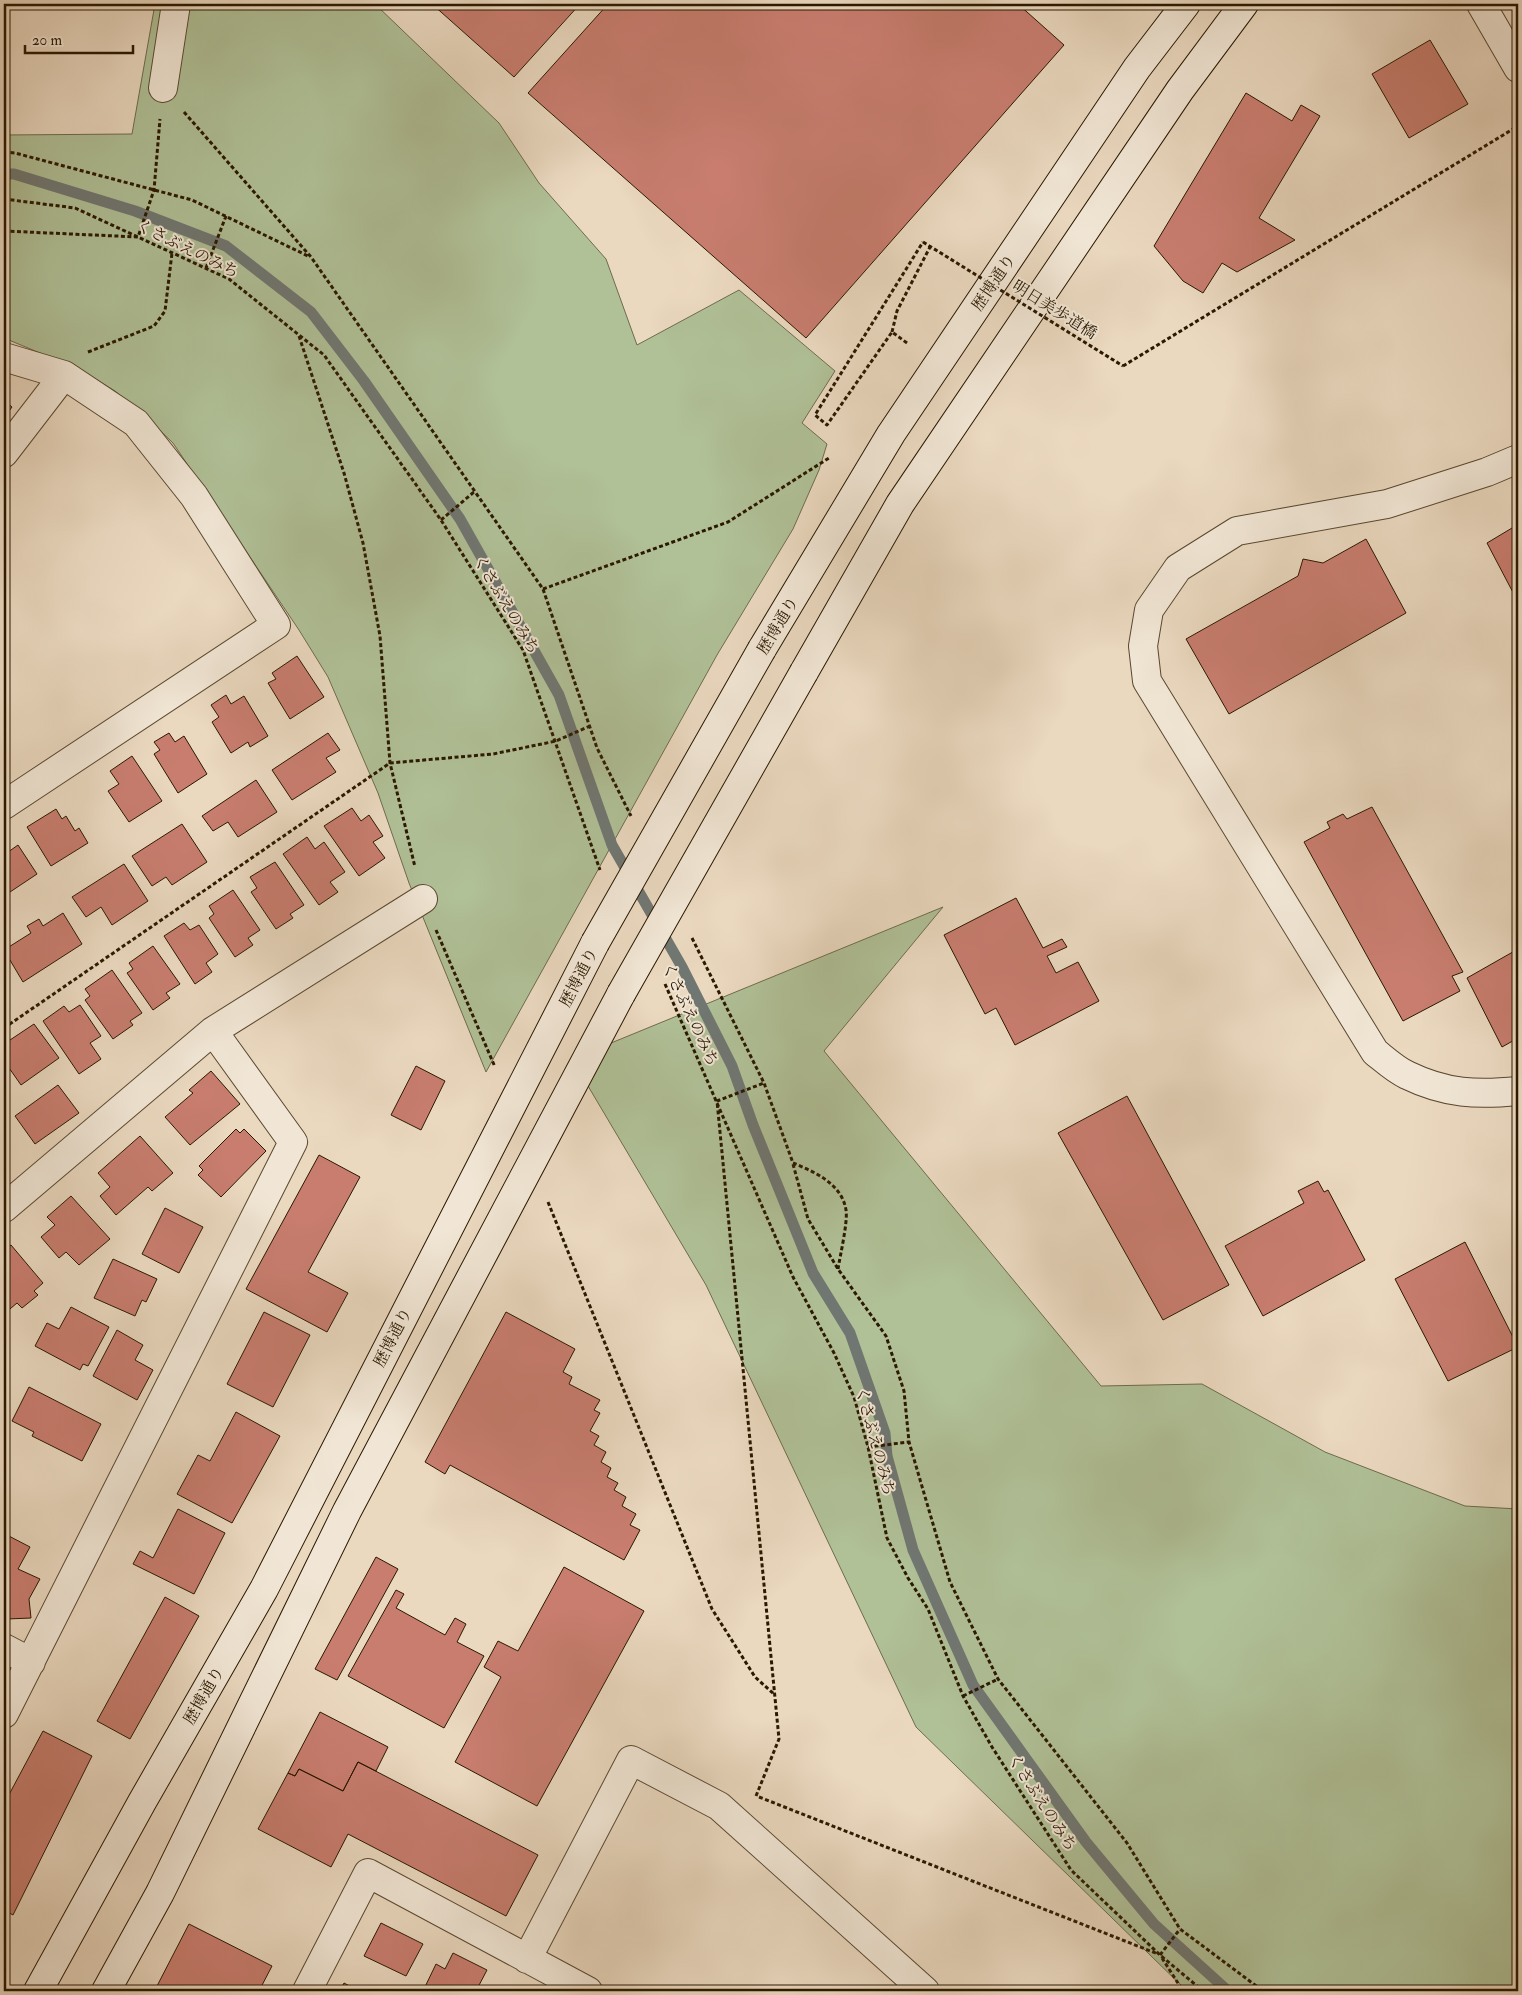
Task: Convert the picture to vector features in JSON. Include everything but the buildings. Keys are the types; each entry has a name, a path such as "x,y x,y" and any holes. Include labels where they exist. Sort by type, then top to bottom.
{"street":[{"path":"163,88 176,4"},
{"name":"歴博通り","path":"38,1991 142,1802 264,1589 595,943 762,649 891,434 1137,68 1186,4"},
{"path":"106,1991 160,1894 347,1511 621,994 900,504 1180,90 1244,4"},
{"path":"1482,4 1518,68"},
{"path":"4,357 64,375 136,423 194,496 276,625 4,805"},
{"path":"4,453 64,375"},
{"path":"1518,459 1487,472 1387,504 1237,531 1178,568 1150,610 1143,646 1147,681 1375,1052 1406,1075 1442,1089 1477,1095 1518,1091"},
{"path":"4,1208 213,1031 423,899"},
{"path":"4,1714 293,1142 213,1031"},
{"path":"4,1648 31,1662"},
{"path":"527,1958 631,1760 719,1806 925,1991"},
{"path":"307,1991 368,1873 588,1991"}],"path":[{"path":"4,230 138,237 154,190 163,88"},
{"path":"163,88 311,257"},
{"name":"明日美歩道橋","path":"892,332 827,425 815,415 923,242 1123,366 1518,126"},
{"name":"くさぶえのみち","path":"4,152 15,153 192,200 311,257 543,589 597,748 632,818"},
{"name":"くさぶえのみち","path":"4,199 75,208 229,279 324,355 441,520 523,650 598,866 603,874"},
{"path":"206,268 226,216"},
{"path":"908,343 892,332 897,311 930,247"},
{"path":"64,375 75,357 154,326 166,311 172,253"},
{"path":"299,335 341,464 363,543 380,636 390,763 423,899 496,1068"},
{"path":"543,589 728,522 829,458"},
{"path":"441,520 474,492"},
{"path":"4,1028 390,763 493,754 556,741 590,726"},
{"name":"くさぶえのみち","path":"689,933 764,1083 793,1163 808,1220 838,1269 886,1336 904,1391 909,1442 950,1582 998,1679 1126,1843 1180,1929 1263,1991"},
{"name":"くさぶえのみち","path":"664,982 793,1277 834,1353 854,1397 868,1447 888,1538 908,1578 928,1609 963,1696 992,1747 1071,1870 1160,1955 1203,1991"},
{"path":"744,1828 779,1739 717,1101 764,1083"},
{"path":"793,1163 820,1174 837,1190 846,1210 838,1269"},
{"path":"548,1202 712,1609 755,1677 775,1695"},
{"path":"868,1447 909,1442"},
{"path":"963,1696 998,1679"},
{"path":"756,1796 1160,1955 1183,1991"},
{"path":"1160,1955 1180,1929"}],"green space":[{"path":"155,4 375,4 499,123 539,183 606,259 637,345 739,290 835,371 802,423 827,444 819,470 793,529 717,655 486,1072 409,883 378,793 328,677 299,630 173,443 115,391 81,370 4,338 4,135 132,134"},
{"path":"943,907 824,1051 1101,1386 1202,1384 1325,1452 1465,1506 1518,1509 1518,1991 1187,1991 916,1727 706,1285 572,1059"}],"waterway":[{"path":"4,174 14,174 135,211 226,246 311,312 364,381 460,519 559,695 612,845 682,967 732,1066 753,1125 813,1273 850,1333 885,1433 887,1456 913,1550 973,1685 1086,1842 1154,1924 1228,1991"}]}
